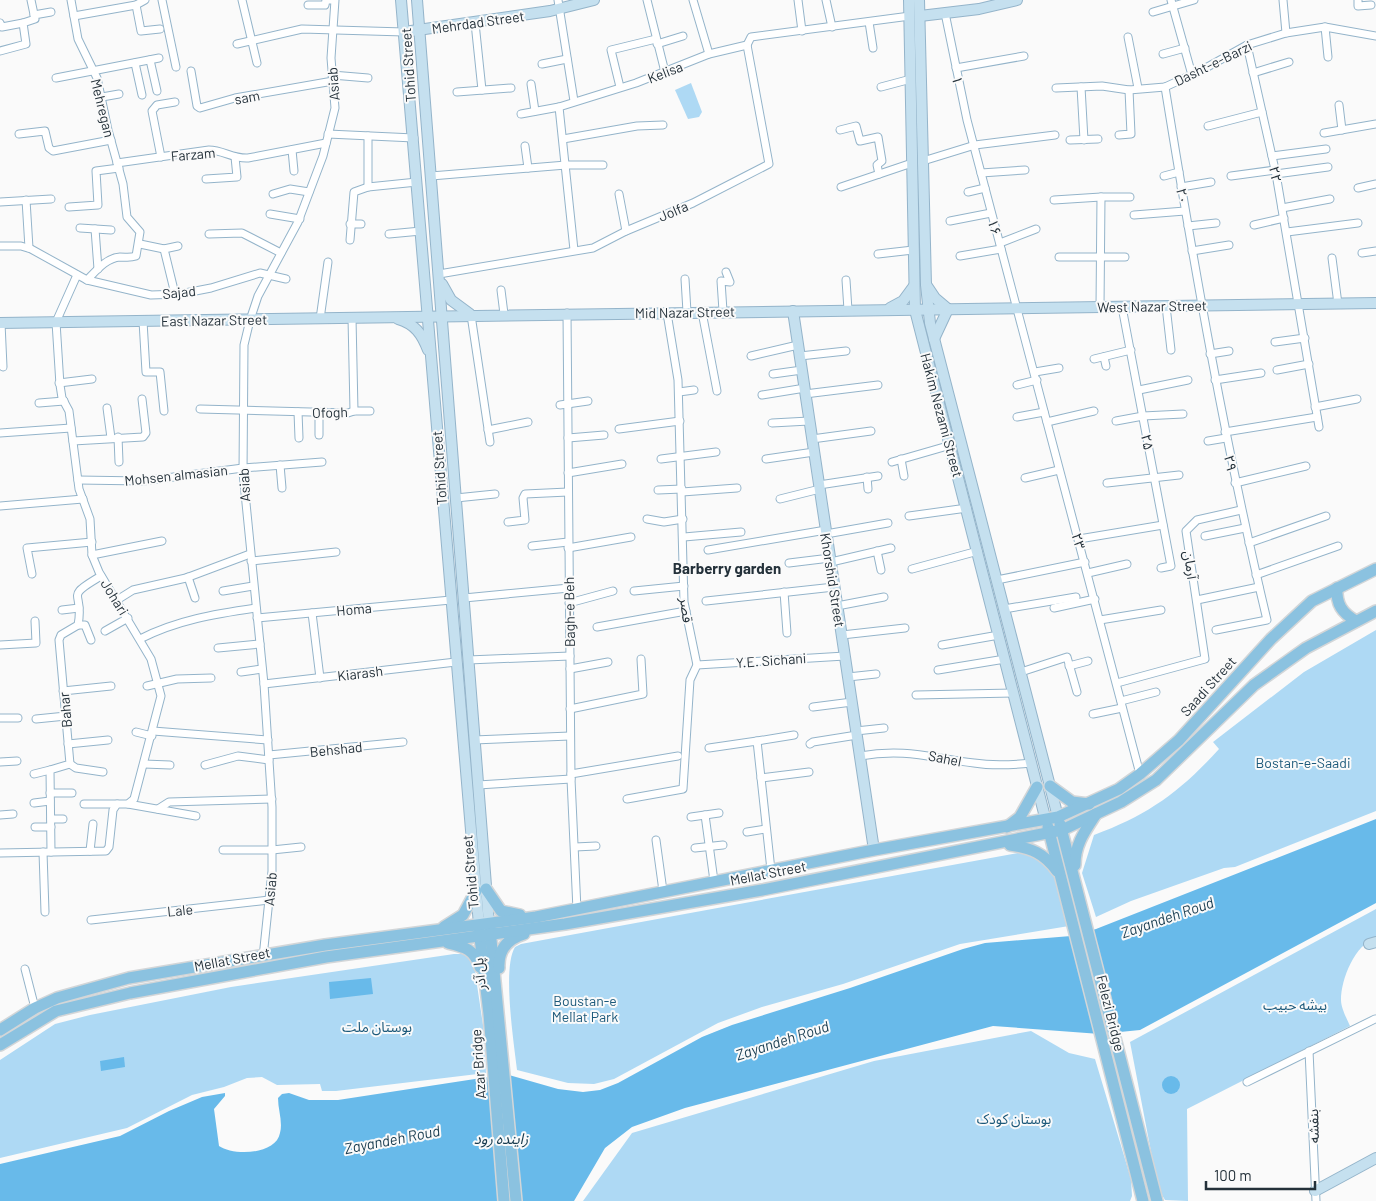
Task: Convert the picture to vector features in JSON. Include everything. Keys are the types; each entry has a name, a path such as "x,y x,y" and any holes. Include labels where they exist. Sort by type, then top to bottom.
{"main road":[{"name":"Tohid Street","path":"401,0 414,138 456,662 485,930"},
{"name":"Tohid Street","path":"417,0 478,785 481,890"},
{"name":"Mehrdad Street","path":"404,32 475,22 559,4 594,0"},
{"name":"Hakim Nezami Street","path":"909,0 915,16 923,161 926,285 934,339 1058,817"},
{"name":"Hakim Nezami Street","path":"920,0 915,16 911,79 915,310 1046,821"},
{"path":"915,16 945,13 1012,1"},
{"path":"440,277 451,300 471,315"},
{"path":"926,285 935,298 948,309 934,339"},
{"path":"886,310 903,302 914,286"},
{"name":"West Nazar Street","path":"929,309 1376,303"},
{"name":"Mid Nazar Street","path":"428,316 929,309"},
{"name":"Khorshid Street","path":"793,311 874,850"},
{"name":"East Nazar Street","path":"0,323 428,316"},
{"path":"390,317 411,324 420,332 431,357"},
{"name":"Saadi Street","path":"1049,833 1062,830 1094,809 1140,774 1179,740 1271,639 1312,601 1376,569"},
{"path":"1337,588 1337,599 1341,609 1356,621"},
{"name":"Saadi Street","path":"1046,821 1094,809 1156,780 1254,685 1306,648 1376,611"},
{"path":"454,639 467,638"},
{"path":"1050,786 1072,802 1094,809 1075,852 1075,874"},
{"path":"1005,828 1020,817 1037,787"},
{"name":"Felezi Bridge","path":"1058,817 1075,874 1157,1200"},
{"name":"Mellat Street","path":"485,930 536,917 714,881 874,850 1046,821"},
{"name":"Felezi Bridge","path":"1046,821 1126,1133 1141,1199"},
{"name":"Mellat Street","path":"0,1030 34,1008 57,998 129,978 263,957 325,945 485,930 536,929 762,890 1049,833"},
{"path":"998,844 1024,847 1041,853 1049,859 1061,876"},
{"path":"437,936 463,915 481,890 501,911 536,917"},
{"path":"493,1013 500,997 499,956 503,947 516,936 536,929"},
{"name":"Azar Bridge","path":"485,930 485,980 493,1013 516,1201"},
{"name":"پل آذر","path":"485,930 493,1013"},
{"path":"437,936 470,949 478,960 485,980"},
{"name":"Mellat Street","path":"0,1045 56,1011 130,993 437,936"},
{"name":"Azar Bridge","path":"493,1013 504,1201"},
{"path":"1315,1196 1376,1158"}],"street":[{"path":"0,23 2,26 34,20 31,0"},
{"name":"Mehregan","path":"71,0 78,39 94,72 102,97 111,140 124,184 128,218 139,229 140,244"},
{"path":"74,16 136,5 145,0"},
{"path":"162,0 176,67"},
{"path":"242,0 257,63"},
{"path":"308,5 325,5 326,0 335,0 336,31"},
{"path":"336,31 338,0"},
{"path":"647,0 664,72"},
{"path":"693,0 709,54"},
{"path":"798,0 802,31"},
{"path":"826,0 832,27"},
{"path":"1153,12 1172,3 1194,0"},
{"path":"1283,0 1288,33"},
{"path":"1358,0 1358,6 1371,5"},
{"path":"1172,3 1192,75"},
{"path":"559,4 574,101"},
{"path":"136,5 141,31 160,29"},
{"path":"34,15 51,12"},
{"name":"۱","path":"945,13 967,120 975,145"},
{"name":"Kelisa","path":"521,114 559,107 664,72 709,54 747,46 751,37 915,16"},
{"path":"0,50 26,44 23,22"},
{"path":"475,22 482,90"},
{"path":"869,22 873,48"},
{"path":"1325,27 1328,57"},
{"name":"Dasht-e-Barzi","path":"1165,87 1192,75 1247,45 1288,33 1325,27 1376,36"},
{"path":"237,44 302,29 404,32"},
{"name":"Asiab","path":"263,957 272,850 272,799 264,684 250,557 243,468 244,345 250,320 270,274 300,219 326,143 335,108 331,58 336,31"},
{"path":"620,87 611,50 682,36"},
{"path":"1128,37 1138,88"},
{"name":"۲۲","path":"1247,45 1284,218 1319,427"},
{"name":"Jolfa","path":"440,277 574,250 593,248 626,231 693,203 770,164 747,46"},
{"path":"1163,54 1185,48"},
{"path":"956,68 1024,56"},
{"path":"56,78 158,58"},
{"path":"542,64 567,59"},
{"path":"150,60 157,91"},
{"path":"1253,73 1289,62"},
{"path":"135,63 142,95"},
{"name":"sam","path":"191,71 197,106 200,108 235,98 333,78"},
{"path":"333,78 368,78"},
{"path":"881,87 911,79"},
{"path":"531,84 535,111"},
{"path":"1056,88 1102,86 1129,90 1165,87"},
{"path":"1081,87 1084,140"},
{"name":"۲۰","path":"1165,87 1201,306"},
{"path":"457,92 511,88"},
{"path":"1119,135 1131,134 1129,90"},
{"path":"102,97 119,94"},
{"path":"161,157 152,111 157,105 175,102"},
{"path":"1339,105 1342,130"},
{"path":"559,107 574,250"},
{"path":"1208,126 1262,112"},
{"path":"1324,133 1376,124"},
{"path":"563,139 637,126 663,125"},
{"path":"840,130 856,126 860,141 878,136 882,161 877,165 879,174"},
{"path":"19,134 45,131 49,148 53,151 111,140"},
{"path":"328,134 414,138"},
{"path":"923,161 975,145 1055,135"},
{"path":"368,136 368,187"},
{"path":"1070,140 1098,140"},
{"name":"Farzam","path":"69,207 98,205 96,171 118,165 214,150 220,150 235,157 248,158 326,143"},
{"name":"۱۶","path":"975,145 990,213 1015,308"},
{"path":"525,146 528,168"},
{"path":"1272,156 1326,148"},
{"path":"292,150 294,171"},
{"path":"206,179 237,178 235,157"},
{"path":"841,187 912,163"},
{"path":"432,176 566,165 603,165"},
{"path":"1231,176 1328,168"},
{"path":"981,173 1024,170"},
{"path":"1164,176 1179,172"},
{"path":"350,240 353,194 368,187 417,182"},
{"path":"1181,187 1211,182"},
{"path":"1358,188 1376,184"},
{"path":"968,192 985,188"},
{"path":"273,194 290,189 309,192"},
{"path":"619,194 626,231"},
{"path":"1100,307 1101,197"},
{"path":"1054,200 1130,197"},
{"path":"0,202 51,199"},
{"path":"0,246 29,248 26,200"},
{"path":"1282,208 1330,200"},
{"path":"1134,215 1185,211"},
{"path":"950,221 990,213"},
{"path":"270,214 300,219"},
{"path":"1254,225 1284,218"},
{"path":"1188,226 1216,223"},
{"path":"1286,232 1358,223"},
{"path":"350,224 361,224"},
{"path":"80,228 111,230"},
{"path":"95,229 98,269"},
{"path":"960,256 1000,246 1036,229"},
{"path":"389,234 421,231"},
{"path":"208,234 242,233 281,253"},
{"path":"87,280 104,263 118,258 136,256 140,244 164,249 178,246"},
{"path":"1192,251 1229,245"},
{"name":"Sajad","path":"29,248 87,280 122,290 151,295 175,294 212,288 260,273 270,274"},
{"path":"164,249 175,294"},
{"path":"878,254 913,250"},
{"path":"1362,253 1376,251"},
{"path":"1059,257 1125,257"},
{"path":"1332,258 1338,304"},
{"path":"320,319 328,262"},
{"path":"723,311 721,282 730,282 726,272"},
{"path":"270,274 286,278"},
{"path":"56,322 77,275"},
{"path":"684,279 687,312"},
{"path":"846,280 848,310"},
{"path":"501,290 504,314"},
{"path":"1166,306 1171,350"},
{"name":"۲۹","path":"1201,306 1241,510 1266,620 1216,630"},
{"name":"۲۵","path":"1122,307 1172,566 1161,568"},
{"name":"۲۳","path":"1015,308 1035,372 1046,422 1079,539 1140,774"},
{"name":"قصر","path":"627,799 684,790 690,680 697,665 686,611 680,421 674,346 666,312"},
{"path":"702,312 717,390"},
{"name":"Bagh-e Beh","path":"566,313 570,736 577,910"},
{"path":"471,315 490,442"},
{"name":"Ofogh","path":"200,409 348,414 354,411 352,318"},
{"path":"143,321 146,371 147,373 160,372 164,411"},
{"name":"Johari","path":"56,322 60,383 64,401 69,411 78,480 90,519 92,555 102,576 151,659 159,682 161,696 153,734 134,799 128,804"},
{"path":"0,323 3,367"},
{"path":"1276,342 1304,338"},
{"path":"1094,359 1131,350"},
{"path":"751,356 799,351 846,351"},
{"path":"1210,354 1229,351"},
{"path":"1104,357 1106,366"},
{"path":"1277,370 1308,364"},
{"path":"1035,372 1059,368"},
{"path":"773,374 802,370"},
{"path":"1215,380 1261,373"},
{"path":"60,383 92,379"},
{"path":"1017,385 1037,380"},
{"path":"1139,390 1188,380"},
{"path":"762,395 878,385"},
{"path":"678,392 694,390"},
{"path":"73,441 145,436 142,399"},
{"path":"1315,407 1357,399"},
{"path":"39,403 64,401"},
{"path":"560,405 568,402 588,401"},
{"path":"107,408 118,462"},
{"path":"354,411 370,411"},
{"path":"1046,422 1094,411"},
{"path":"298,412 298,438"},
{"path":"318,435 319,412"},
{"path":"1017,417 1044,412"},
{"path":"1116,420 1143,416 1183,414"},
{"path":"1208,441 1226,435 1317,417"},
{"path":"619,429 680,421"},
{"path":"772,423 810,421"},
{"path":"488,430 528,422"},
{"path":"0,433 72,428"},
{"path":"812,439 871,431"},
{"path":"568,438 604,435"},
{"path":"892,462 951,445"},
{"path":"661,459 716,452"},
{"path":"766,459 814,452"},
{"path":"901,459 904,476"},
{"path":"243,468 322,462"},
{"path":"568,474 622,464"},
{"path":"280,465 282,488"},
{"path":"1236,483 1306,466"},
{"name":"Mohsen almasian","path":"78,480 143,481 243,468"},
{"path":"1025,478 1059,470"},
{"path":"1107,483 1179,475"},
{"path":"780,499 819,487 878,476"},
{"path":"866,478 868,489"},
{"path":"658,490 682,491 737,488"},
{"path":"508,522 525,520 523,498 526,494 568,492"},
{"path":"456,498 495,494"},
{"path":"0,506 83,499"},
{"path":"909,516 967,508"},
{"name":"آرمان","path":"1116,683 1205,659 1186,531 1197,520 1241,510"},
{"path":"1248,543 1326,516"},
{"path":"647,519 664,522 684,519"},
{"path":"708,550 888,523"},
{"path":"1079,539 1163,525"},
{"path":"1205,536 1245,528"},
{"path":"684,538 741,532"},
{"path":"532,546 568,545 631,536"},
{"path":"92,555 162,540"},
{"path":"32,574 27,548 92,542"},
{"path":"1256,575 1338,546"},
{"path":"789,563 830,560 891,548"},
{"path":"877,551 881,570"},
{"path":"912,569 978,551"},
{"path":"117,600 133,590 188,577 250,557 336,552"},
{"path":"997,580 1085,562"},
{"path":"1088,573 1127,564"},
{"path":"91,640 85,625 78,625 79,608 76,595 78,590 102,576"},
{"path":"188,577 195,598"},
{"path":"223,591 253,586"},
{"path":"634,591 684,586"},
{"path":"706,601 834,587"},
{"path":"1197,600 1259,587"},
{"path":"464,598 569,588"},
{"path":"569,603 613,592"},
{"path":"784,592 787,632"},
{"path":"837,606 884,597"},
{"path":"1004,609 1076,597"},
{"path":"1054,608 1095,599"},
{"name":"Homa","path":"257,618 451,600"},
{"path":"62,610 79,608"},
{"path":"140,639 163,627 195,617 256,608"},
{"path":"1100,620 1161,610"},
{"path":"597,627 686,611"},
{"path":"312,613 320,678"},
{"path":"106,631 128,618"},
{"path":"0,645 36,643 35,621"},
{"name":"Bahar","path":"70,764 59,640 61,635 78,625"},
{"path":"842,635 905,628"},
{"path":"942,645 999,635"},
{"path":"218,648 260,644"},
{"path":"468,660 570,656"},
{"name":"Y.E. Sichani","path":"697,665 845,656"},
{"path":"1021,672 1066,656 1076,692"},
{"path":"570,709 643,694 641,659"},
{"path":"938,670 1005,659"},
{"path":"1069,666 1088,661"},
{"name":"Kiarash","path":"264,684 456,662"},
{"path":"570,669 608,662"},
{"path":"241,672 262,669"},
{"path":"848,678 876,674"},
{"path":"147,686 159,682 210,678"},
{"path":"64,691 111,686"},
{"path":"1093,714 1156,692"},
{"path":"916,695 1013,693"},
{"path":"813,707 852,702"},
{"path":"36,719 66,716"},
{"path":"0,718 18,718"},
{"path":"810,744 812,742 884,728"},
{"path":"136,732 268,740"},
{"path":"709,748 794,735"},
{"path":"474,740 570,736"},
{"path":"68,744 108,740"},
{"path":"757,741 771,870"},
{"name":"Behshad","path":"204,765 238,756 269,757 403,742"},
{"name":"Sahel","path":"860,756 898,752 975,764 1004,765 1031,763"},
{"path":"478,785 571,776 678,756"},
{"path":"0,762 17,761"},
{"path":"34,774 70,764 76,768 103,772"},
{"path":"144,764 170,765"},
{"path":"50,770 51,852"},
{"path":"761,778 809,772"},
{"path":"50,793 72,793"},
{"path":"158,809 169,802 272,799"},
{"path":"34,802 50,801"},
{"path":"84,804 128,804 196,816"},
{"path":"0,853 106,851 109,847 113,810 117,804"},
{"path":"691,817 719,813"},
{"path":"0,815 13,814"},
{"path":"705,815 714,881"},
{"path":"35,827 63,819"},
{"path":"90,851 92,824"},
{"path":"747,832 766,830"},
{"path":"656,840 663,891"},
{"path":"695,848 723,844"},
{"path":"575,847 596,846"},
{"path":"223,850 272,850 301,847"},
{"path":"43,852 45,912"},
{"name":"Lale","path":"91,920 269,900"},
{"path":"25,969 34,1008"},
{"path":"1247,1082 1375,1019"},
{"name":"بنفشه","path":"1309,1051 1315,1196"}],"green space":[{"path":"691,83 702,112 699,117 688,119 675,90"},
{"name":"Bostan-e-Saadi","path":"1376,630 1376,811 1235,867 1224,868 1131,901 1096,917 1082,873 1094,835 1131,819 1162,801 1191,778 1219,749 1213,742 1304,672"},
{"name":"Boustan-e Mellat Park","path":"1018,853 1034,856 1049,868 1058,886 1069,926 960,944 843,984 762,1007 718,1023 614,1079 594,1084 568,1083 517,1070 510,1006 509,971 515,947 521,944"},
{"name":"بیشه حبیب","path":"1376,909 1376,938 1362,947 1356,955 1344,982 1341,1003 1350,1026 1187,1109 1188,1201 1165,1200 1158,1188 1130,1042"},
{"name":"بوستان ملت","path":"454,954 466,954 473,958 483,1025 486,1073 336,1091 322,1091 320,1084 277,1085 262,1077 247,1078 224,1087 192,1095 127,1128 0,1158 0,1060 55,1024 90,1015 231,987"},
{"name":"بوستان کودک","path":"1031,1031 1069,1053 1095,1059 1131,1179 1132,1196 1130,1201 583,1201 632,1133 874,1061"}],"water":[{"name":"زاینده رود","path":"1376,819 1376,903 1140,1030 1100,1034 993,1026 685,1108 632,1127 605,1148 574,1201 0,1201 0,1164 120,1136 169,1111 202,1097 225,1093 225,1096 214,1109 219,1146 234,1151 253,1152 271,1146 277,1140 281,1125 278,1098 282,1094 289,1093 309,1100 338,1100 501,1075 509,1075 558,1089 583,1092 600,1090 618,1083 702,1037 732,1025 985,943 1071,936 1096,929"},
{"path":"371,978 373,994 330,999 329,982"},
{"path":"124,1057 125,1067 101,1071 100,1061"},
{"path":"1171,1076 1177,1079 1180,1085 1177,1091 1171,1094 1165,1091 1162,1085 1165,1079"}],"district":[{"name":"Barberry garden","path":"727,568"}],"water label":[{"name":"Zayandeh Roud","path":"1167,917"},
{"name":"Zayandeh Roud","path":"782,1040"},
{"name":"Zayandeh Roud","path":"392,1139"}]}
